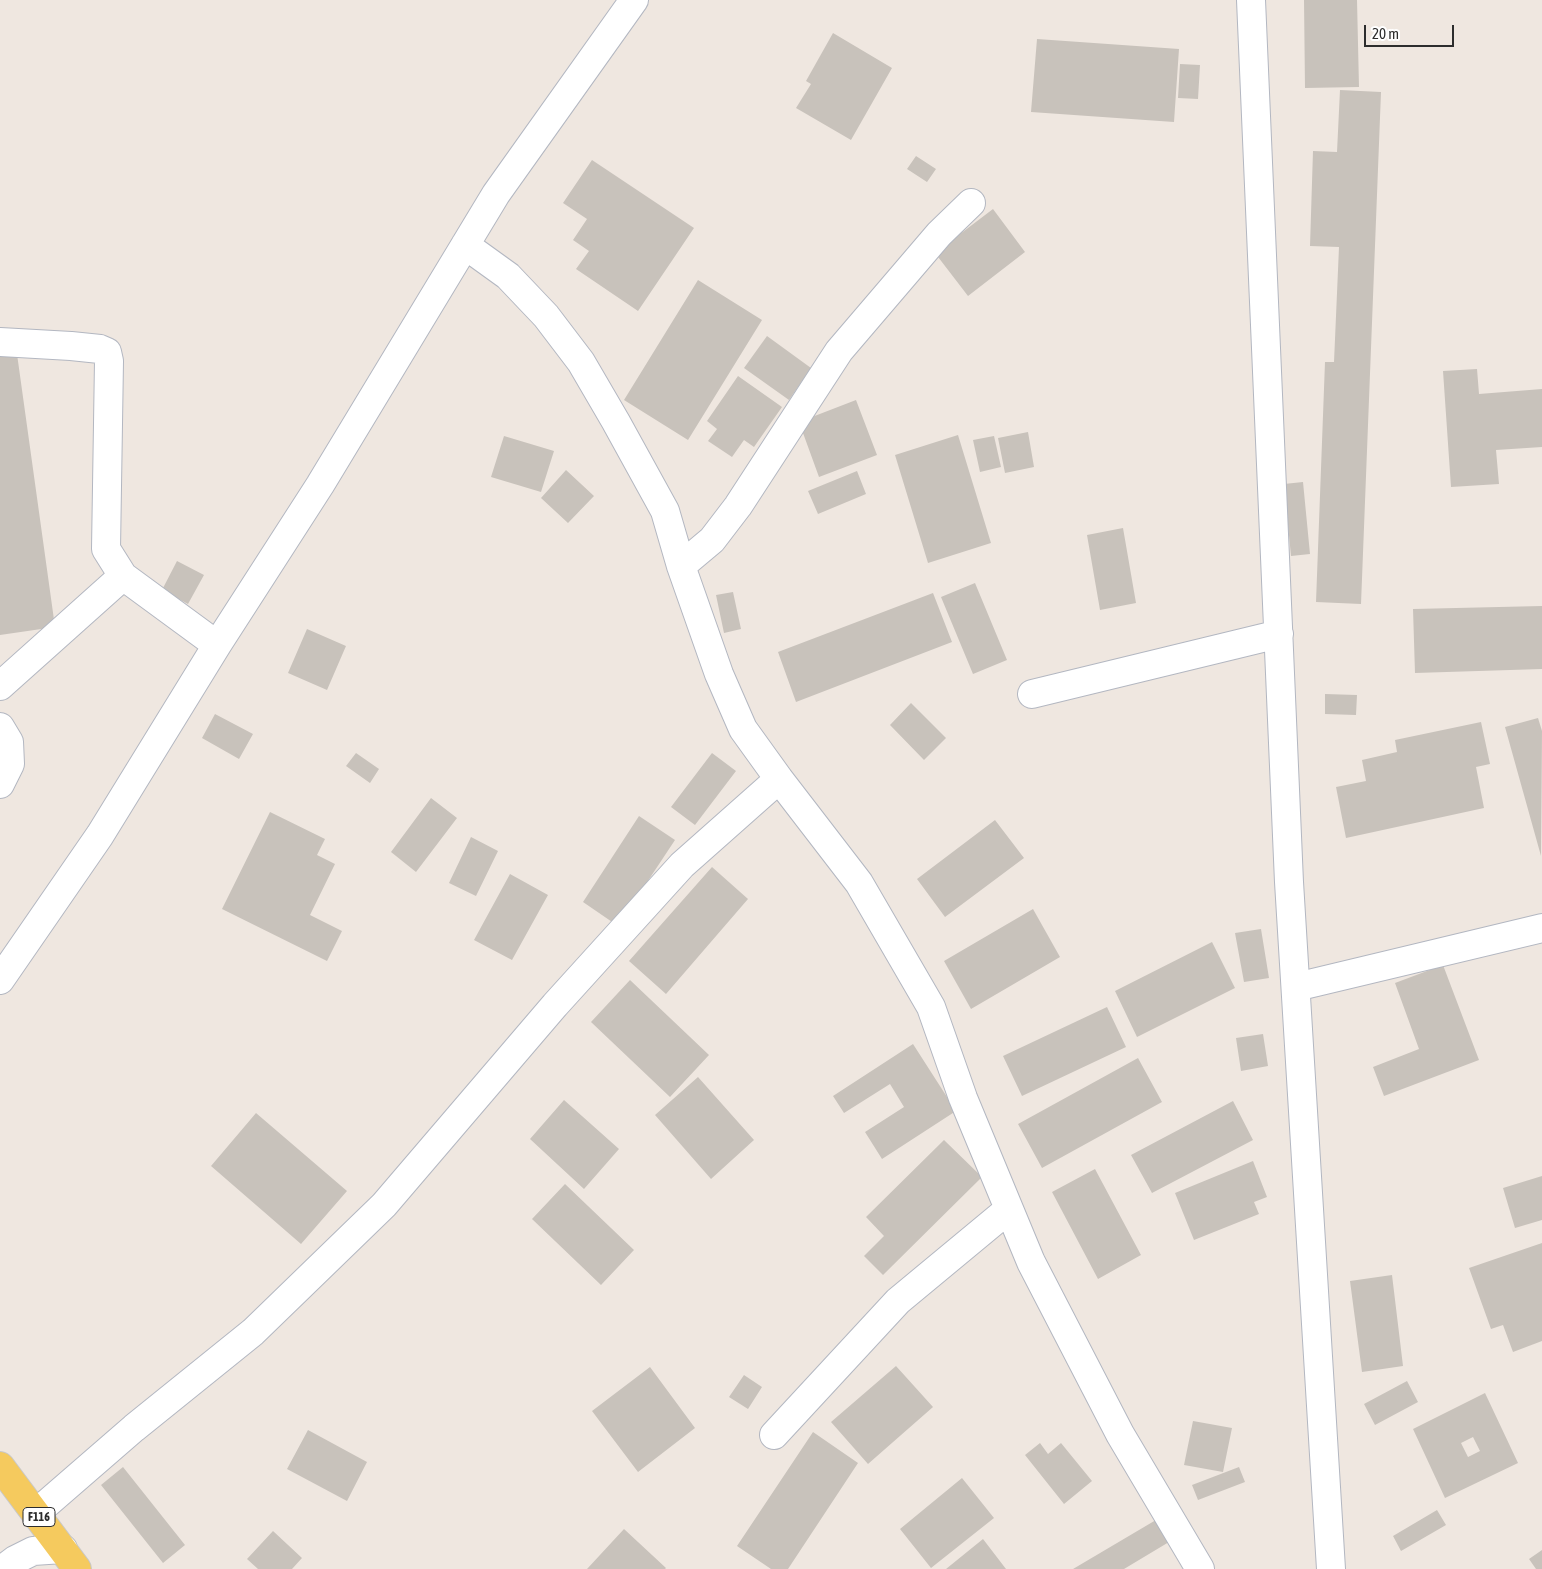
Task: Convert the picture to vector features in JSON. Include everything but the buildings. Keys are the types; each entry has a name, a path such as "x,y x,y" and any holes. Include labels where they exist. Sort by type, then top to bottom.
{"main road":[{"name":"F116","path":"0,1466 70,1559"}],"street":[{"path":"0,980 100,835 217,644 320,486 496,194 634,0"},
{"path":"1251,0 1289,882 1331,1569"},
{"path":"681,566 712,540 738,506 839,351 939,234 972,203"},
{"path":"465,245 508,276 546,316 581,362 665,511 681,566 719,674 743,729 859,883 930,1007 963,1098 1032,1262 1120,1434 1200,1569"},
{"path":"0,342 72,346 100,349 107,352 109,361 106,549 123,576 217,644"},
{"path":"0,686 123,576"},
{"path":"1032,694 1279,634"},
{"path":"0,727 9,742 10,764 0,784"},
{"path":"36,1513 134,1428 253,1332 384,1205 556,1005 682,865 779,779"},
{"path":"1296,988 1542,928"},
{"path":"774,1435 898,1301 1009,1209"},
{"path":"3,1569 32,1551 70,1559"}]}
